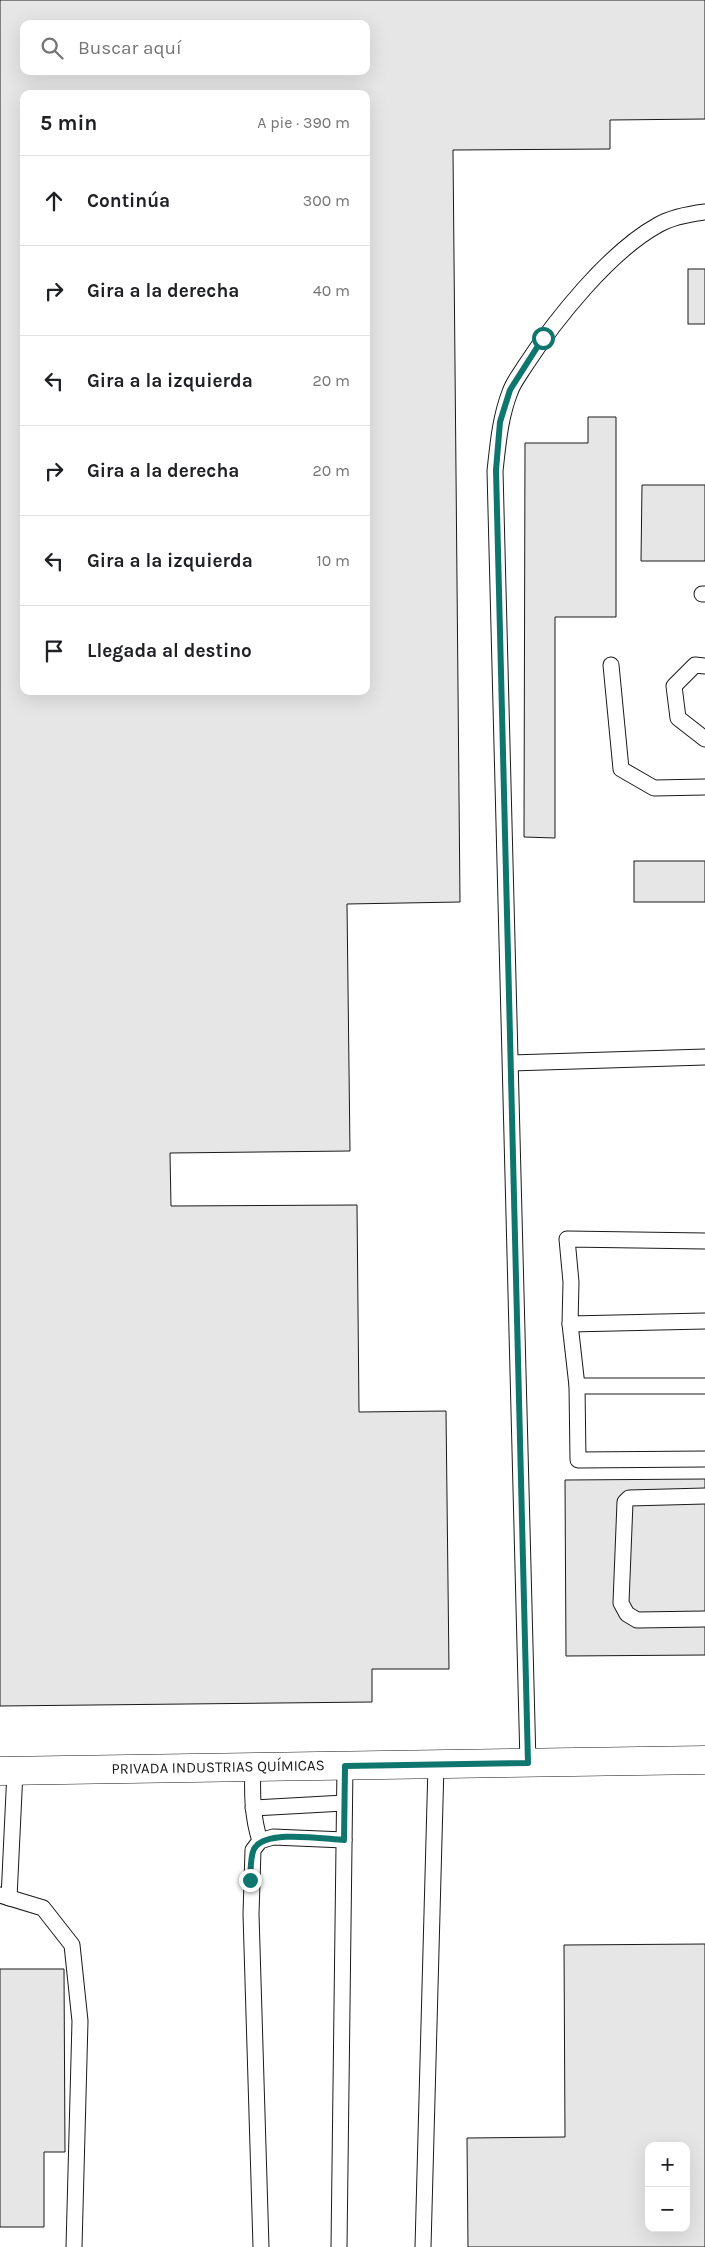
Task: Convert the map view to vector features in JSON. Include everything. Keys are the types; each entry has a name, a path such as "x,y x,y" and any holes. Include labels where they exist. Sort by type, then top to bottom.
{"street":[{"name":"PRIVADA INDUSTRIAS QUÍMICAS","path":"7,1771 705,1760"}],"lane":[{"path":"528,1763 496,470 500,422 510,390 543,338 588,285 631,245 658,225 685,215 705,212"},
{"path":"611,665 621,769 654,788 705,787"},
{"path":"705,666 695,665 674,686 678,718 705,738"},
{"path":"511,1063 705,1057"},
{"path":"705,1241 567,1239 571,1282 570,1324 578,1386 578,1460 705,1459"},
{"path":"570,1324 705,1321"},
{"path":"578,1386 705,1386"},
{"path":"705,1496 629,1498 625,1502 621,1603 627,1614 637,1620 705,1619"},
{"path":"423,2247 436,1765"},
{"path":"253,1766 252,1808 260,1841"},
{"path":"340,2247 345,1766"},
{"path":"7,1771 4,1896 43,1908 72,1945 80,2021 74,2247"},
{"path":"252,1808 344,1803"},
{"path":"261,2247 250,1880 253,1850 260,1841 273,1837 344,1840"}],"building":[{"path":"0,0 705,0 705,119 610,120 610,149 453,150 460,902 347,904 350,1151 170,1153 171,1206 357,1205 359,1412 446,1411 449,1669 372,1669 372,1702 0,1706"},
{"path":"688,269 705,269 705,324 688,324"},
{"path":"588,417 616,417 616,617 555,617 555,838 524,837 525,443 588,443"},
{"path":"642,485 705,485 705,561 641,561"},
{"path":"634,861 705,861 705,902 634,902"},
{"path":"705,1479 705,1655 566,1656 565,1480"},
{"path":"705,1944 705,2247 468,2247 467,2138 565,2137 564,1945"},
{"path":"0,1969 64,1969 65,2152 44,2152 44,2227 0,2227"}],"route":[{"path":"250,1880 253,1850 260,1841 273,1837 344,1840 345,1766 528,1763 496,470 500,422 510,390 543,338"}]}
